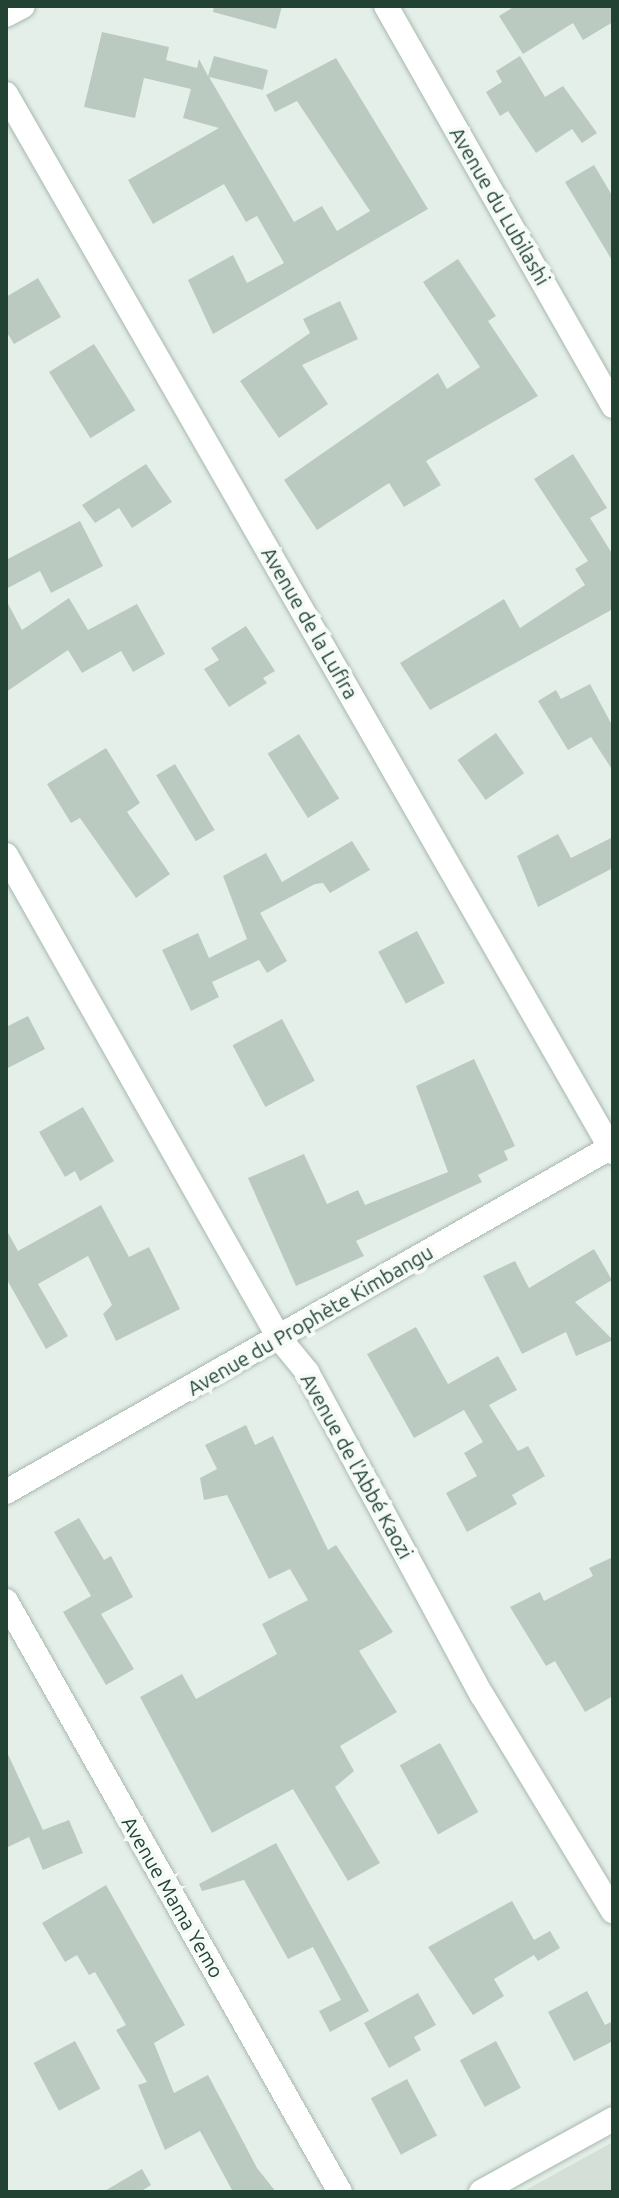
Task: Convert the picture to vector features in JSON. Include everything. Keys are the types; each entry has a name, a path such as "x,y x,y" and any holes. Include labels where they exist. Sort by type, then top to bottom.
{"street":[{"path":"6,15 23,6"},
{"name":"Avenue du Lubilashi","path":"386,6 613,406"},
{"name":"Avenue de la Lufira","path":"6,94 612,1149"},
{"name":"Avenue de l'Abbé Kaozi","path":"6,855 279,1338 307,1372 482,1695 613,1911"},
{"name":"Avenue du Prophète Kimbangu","path":"6,1492 612,1149"},
{"name":"Avenue Mama Yemo","path":"6,1601 340,2192"},
{"path":"481,2192 613,2119"}],"shaded area":[{"path":"613,2142 613,2192 522,2192"}],"building":[{"path":"214,6 282,6 276,29 213,12"},
{"path":"515,6 613,6 613,22 583,40 573,23 523,54 499,16"},
{"path":"102,32 169,47 166,60 197,68 199,59 208,76 214,56 268,70 263,90 209,77 294,222 322,206 337,231 370,211 297,101 275,112 266,95 336,58 428,209 213,334 188,280 233,255 247,283 284,263 257,216 246,222 224,184 153,224 128,180 219,128 183,118 191,89 144,78 135,118 84,107"},
{"path":"520,56 545,97 563,86 597,133 582,143 572,129 536,153 508,111 500,116 486,92 502,82 496,71"},
{"path":"594,165 613,197 613,262 565,182"},
{"path":"458,259 496,316 488,321 538,396 426,461 441,485 404,507 389,483 317,530 284,480 438,373 447,389 480,367 423,282"},
{"path":"38,278 61,317 14,344 6,331 6,297"},
{"path":"340,301 358,339 302,365 328,404 279,438 240,381 310,333 303,319"},
{"path":"94,344 135,410 90,438 49,372"},
{"path":"573,454 607,508 590,518 613,555 613,609 430,710 400,663 504,599 520,628 585,585 575,569 588,561 534,479"},
{"path":"146,464 172,502 132,528 119,508 95,523 82,505"},
{"path":"80,521 103,566 51,593 40,571 6,589 6,560"},
{"path":"69,598 88,630 137,604 165,654 133,672 121,651 82,673 68,650 6,692 6,600 22,630"},
{"path":"246,626 275,671 263,678 267,683 229,707 204,669 219,660 211,648"},
{"path":"590,684 613,727 613,771 591,737 568,750 538,701 556,690 561,699"},
{"path":"496,733 524,773 486,800 457,760"},
{"path":"299,734 339,798 308,818 268,754"},
{"path":"106,748 140,803 127,812 170,874 136,898 80,818 71,823 47,784"},
{"path":"175,764 215,830 196,841 156,775"},
{"path":"558,834 571,858 613,837 613,868 538,907 517,856"},
{"path":"352,841 370,870 330,893 323,883 315,884 260,913 287,961 267,973 259,960 212,982 219,997 191,1011 162,950 198,933 209,958 247,939 223,876 266,853 282,882"},
{"path":"417,931 445,983 406,1004 378,952"},
{"path":"28,1016 45,1049 6,1069 6,1027"},
{"path":"282,1019 315,1081 265,1107 233,1045"},
{"path":"474,1059 515,1146 504,1151 508,1160 478,1175 482,1182 356,1241 364,1256 296,1286 248,1178 304,1154 327,1204 358,1190 365,1205 448,1172 416,1086"},
{"path":"83,1107 114,1161 80,1181 75,1171 65,1177 39,1132"},
{"path":"101,1205 129,1257 149,1247 180,1309 116,1341 103,1314 112,1305 88,1256 38,1284 68,1336 46,1349 6,1278 6,1229 18,1251"},
{"path":"594,1249 612,1280 575,1302 613,1340 576,1356 566,1332 522,1354 483,1276 515,1261 529,1288"},
{"path":"416,1327 448,1384 498,1356 517,1390 489,1405 518,1451 528,1446 545,1476 512,1495 517,1504 467,1532 446,1493 477,1476 464,1453 483,1442 464,1410 414,1438 367,1354"},
{"path":"246,1425 255,1445 273,1436 328,1550 336,1545 393,1632 359,1651 397,1712 340,1746 354,1771 335,1787 380,1863 348,1881 293,1789 212,1833 140,1697 182,1674 196,1699 277,1654 262,1624 308,1600 290,1569 269,1579 227,1495 204,1500 200,1478 217,1469 205,1445"},
{"path":"79,1518 104,1560 111,1556 133,1597 101,1614 134,1669 106,1685 63,1612 91,1596 54,1532"},
{"path":"613,1557 613,1696 585,1712 555,1661 546,1666 510,1607 540,1592 544,1601 593,1576 589,1568"},
{"path":"440,1743 478,1812 438,1834 400,1765"},
{"path":"6,1750 43,1830 69,1820 83,1853 43,1870 29,1837 6,1848"},
{"path":"276,1843 369,2011 330,2032 319,2011 341,2000 313,1947 288,1959 244,1880 202,1891 199,1884"},
{"path":"106,1885 185,2025 154,2043 174,2093 208,2075 257,2168 276,2192 233,2192 200,2131 165,2150 138,2085 147,2082 116,2030 126,2025 95,1972 89,1975 77,1955 65,1962 42,1923"},
{"path":"512,1901 534,1940 550,1931 560,1948 538,1961 534,1955 494,1979 504,1996 473,2015 428,1947"},
{"path":"587,1991 605,2025 613,2021 613,2041 574,2061 548,2012"},
{"path":"418,1993 436,2025 414,2037 421,2050 389,2068 364,2023"},
{"path":"75,2041 100,2089 59,2111 34,2063"},
{"path":"496,2041 521,2088 485,2107 460,2060"},
{"path":"407,2079 437,2136 401,2155 371,2098"},
{"path":"142,2169 151,2185 140,2192 103,2192"}]}
